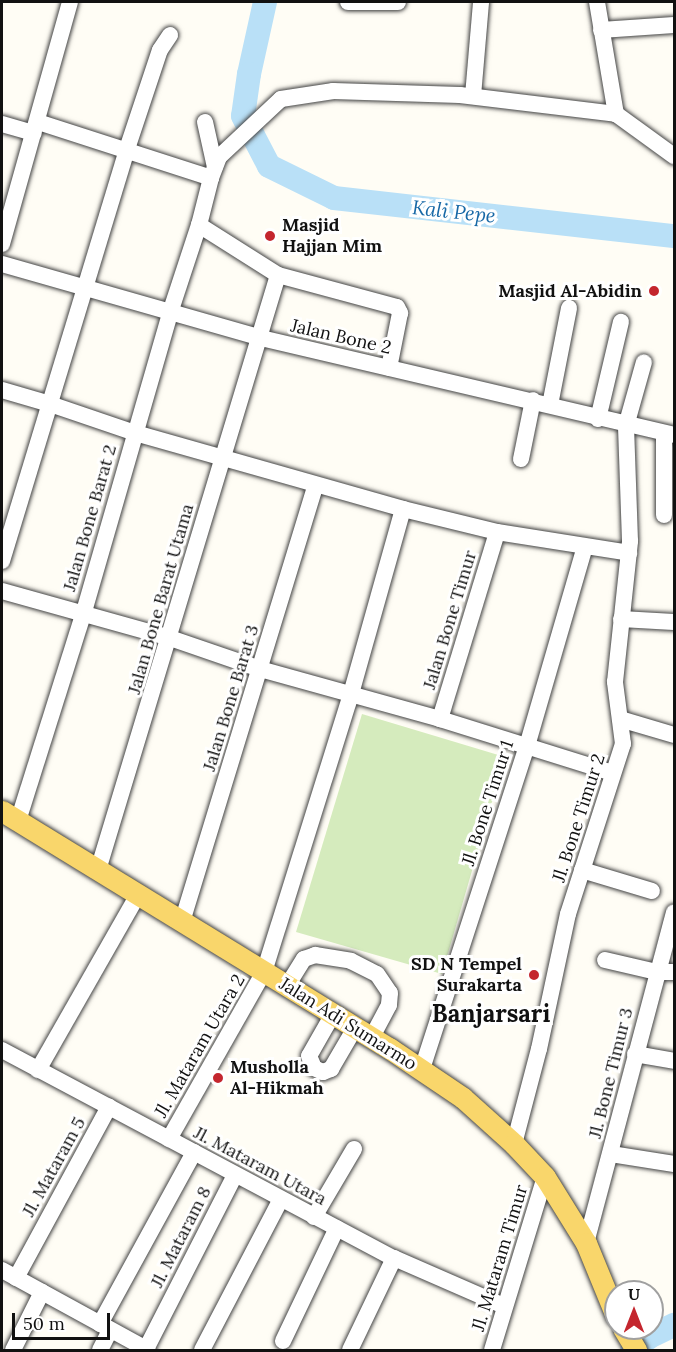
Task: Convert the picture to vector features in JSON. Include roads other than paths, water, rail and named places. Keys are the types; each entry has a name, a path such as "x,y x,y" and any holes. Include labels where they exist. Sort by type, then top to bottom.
{"main road":[{"name":"Jalan Adi Sumarmo","path":"10,816 422,1069 463,1098 514,1144 545,1177 586,1243 604,1287"}],"street":[{"path":"2,244 51,77 70,2"},
{"path":"348,2 398,2"},
{"path":"473,96 481,2"},
{"path":"597,2 616,114"},
{"path":"602,30 675,25"},
{"path":"2,561 82,289 165,41"},
{"path":"215,167 281,99 333,91 473,96 616,114 675,156"},
{"path":"206,122 215,167"},
{"path":"2,124 36,128 215,167"},
{"name":"Jalan Bone Barat 2","path":"10,816 82,615 215,167"},
{"path":"199,225 278,275 397,307 400,313 389,368"},
{"name":"Jalan Bone 2","path":"2,264 82,289 261,338 533,400 598,419 669,435"},
{"name":"Jalan Bone Barat Utama","path":"98,870 170,638 222,457 261,338 278,275"},
{"path":"550,405 569,308"},
{"path":"598,419 621,322"},
{"name":"Jl. Bone Timur 2","path":"514,1144 539,1049 568,914 623,744 615,682 629,553 626,426 644,362"},
{"path":"2,390 135,434 403,509 497,532 629,553"},
{"path":"521,459 533,400"},
{"path":"664,515 669,435"},
{"name":"Jalan Bone Barat 3","path":"182,922 316,485"},
{"name":"Jl. Mataram Utara 2","path":"169,1139 264,972 351,694 403,509"},
{"name":"Jalan Bone Timur","path":"440,719 497,532"},
{"name":"Jl. Bone Timur 1","path":"422,1069 527,746 585,547"},
{"path":"2,591 170,638 260,669 440,719 612,773"},
{"path":"621,619 675,622"},
{"path":"620,718 675,735"},
{"path":"582,870 652,891"},
{"path":"38,1070 138,895"},
{"name":"Jl. Bone Timur 3","path":"586,1243 657,972 675,912"},
{"path":"287,986 304,959 315,955 351,961 377,974 385,982 390,993 389,1005 331,1069 323,1072 314,1068 309,1056 333,1014"},
{"path":"604,960 657,972 675,972"},
{"name":"Jl. Mataram Utara","path":"2,1050 394,1258 504,1306"},
{"path":"635,1054 675,1061"},
{"name":"Jl. Mataram 5","path":"9,1274 109,1107"},
{"path":"314,1217 354,1149"},
{"path":"99,1350 105,1327 194,1152"},
{"path":"611,1154 675,1164"},
{"name":"Jl. Mataram 8","path":"147,1350 235,1175"},
{"name":"Jl. Mataram Timur","path":"492,1350 545,1177"},
{"path":"202,1350 281,1199"},
{"path":"283,1341 337,1228"},
{"path":"350,1350 394,1258"},
{"path":"9,1274 147,1350"},
{"path":"13,1350 42,1292"}],"waterway":[{"name":"Kali Pepe","path":"265,2 249,74 243,116 269,166 334,198 674,236"},
{"name":"Kali Pepe","path":"632,1350 649,1337 674,1325"}],"place":[{"name":"Masjid Hajjan Mim","path":"270,236"},
{"name":"Masjid Al-Abidin","path":"654,291"},
{"name":"SD N Tempel Surakarta","path":"534,975"},
{"name":"Musholla Al-Hikmah","path":"218,1078"}],"district":[{"name":"Banjarsari","path":"491,1014"}]}
